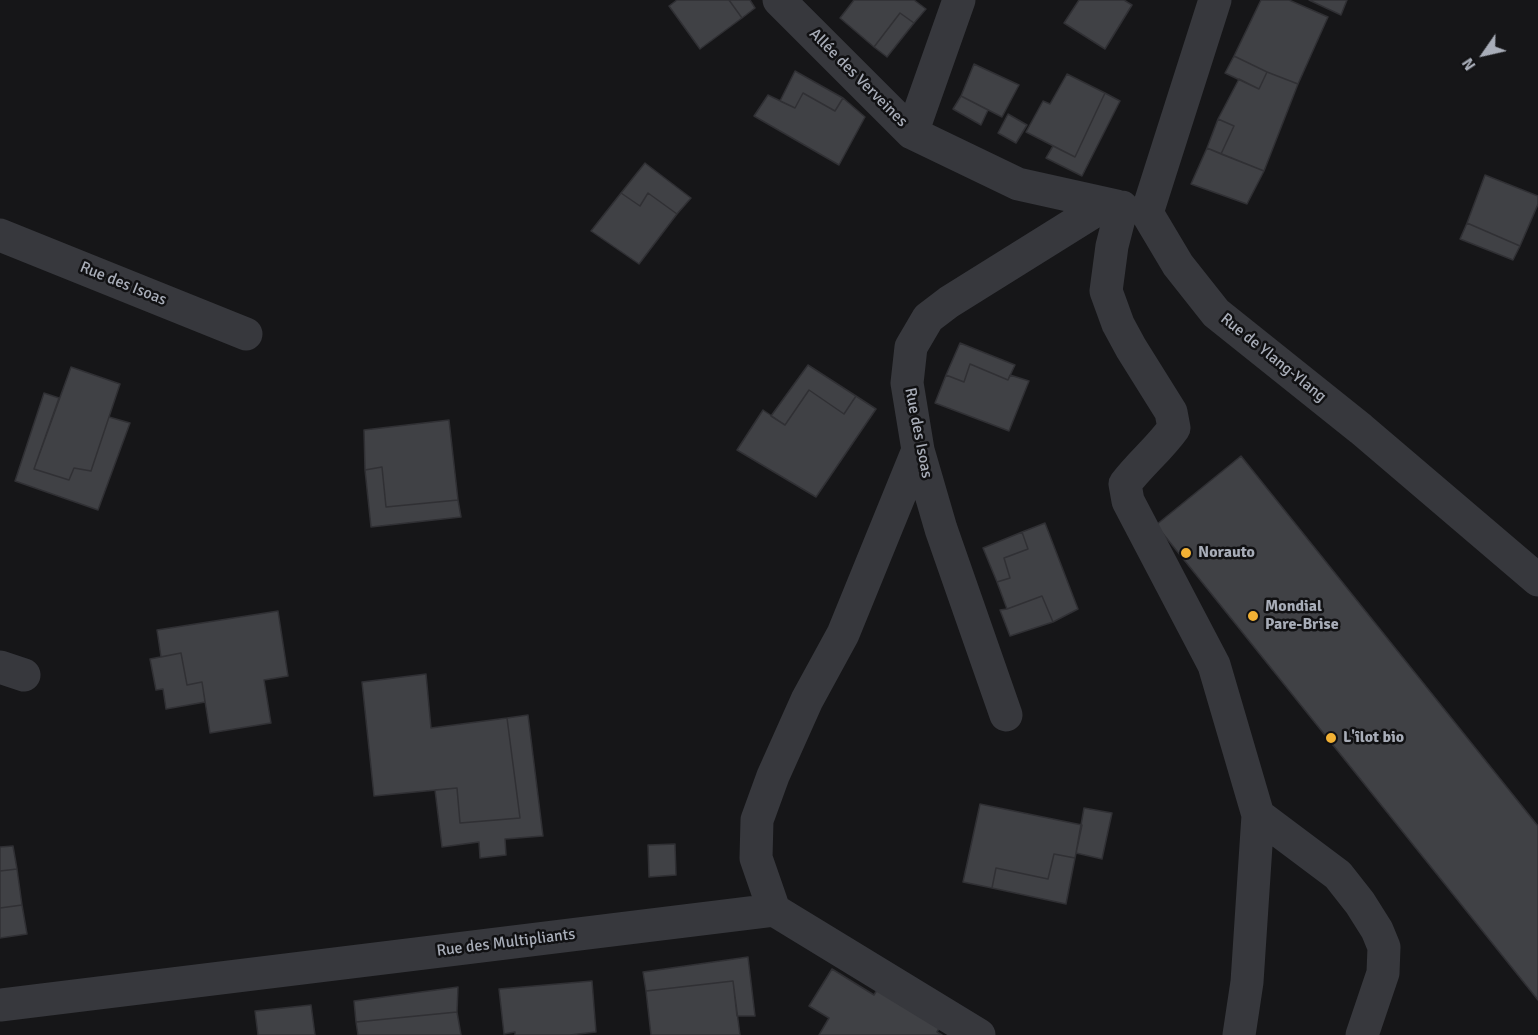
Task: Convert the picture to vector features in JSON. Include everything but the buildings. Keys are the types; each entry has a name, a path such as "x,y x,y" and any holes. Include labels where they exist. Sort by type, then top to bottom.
{"street":[{"name":"Allée des Verveines","path":"779,0 912,133 1018,184 1125,208"},
{"path":"912,133 959,0"},
{"path":"1215,0 1125,208 1112,246 1106,291 1118,324 1171,412 1174,428 1167,439 1134,471 1125,484 1128,501 1214,665 1258,815 1248,982 1239,1035"},
{"name":"Rue des Isoas","path":"1005,715 941,529 918,450 907,383 911,347 928,318 949,302 1125,208"},
{"name":"Rue de Ylang-Ylang","path":"1125,208 1178,265 1216,313 1361,429 1538,580"},
{"name":"Rue des Isoas","path":"0,235 246,334"},
{"path":"918,450 843,634 807,700 773,776 757,820 756,858 774,910 980,1035"},
{"path":"1258,815 1338,875 1377,930 1384,947 1383,973 1362,1035"},
{"name":"Rue des Multipliants","path":"0,1005 774,910"}],"place":[{"name":"Norauto","path":"1186,553"},
{"name":"Mondial Pare-Brise","path":"1253,616"},
{"name":"L'îlot bio","path":"1331,738"}]}
